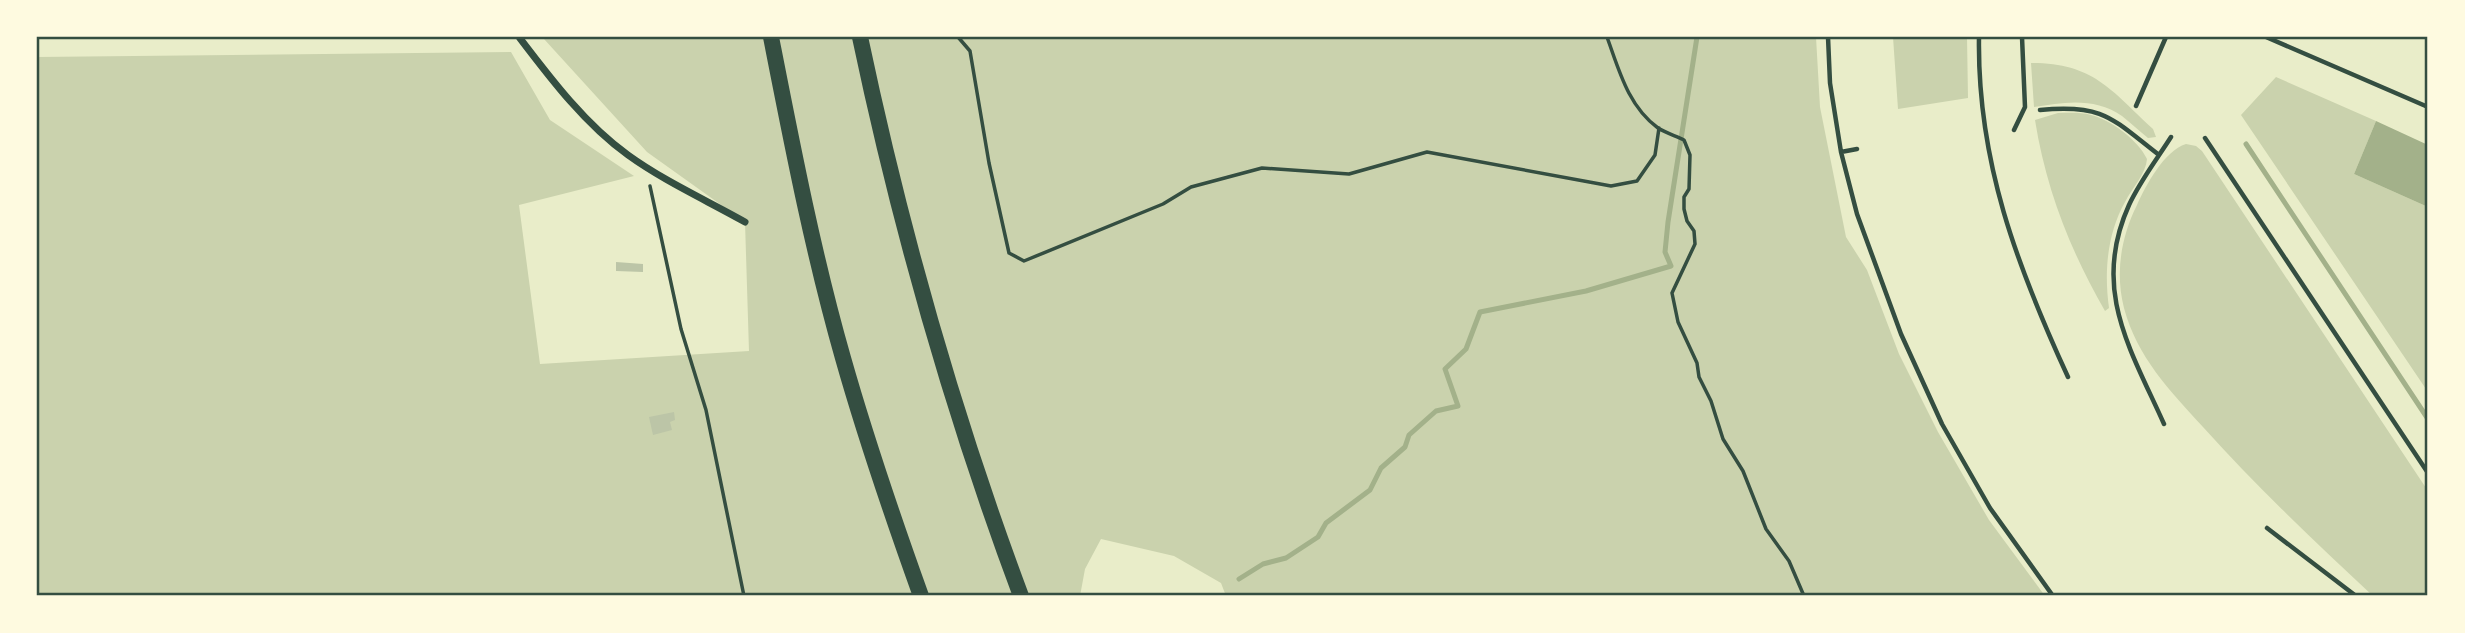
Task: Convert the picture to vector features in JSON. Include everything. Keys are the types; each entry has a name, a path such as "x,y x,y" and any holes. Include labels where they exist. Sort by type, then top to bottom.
{"highway":[{"path":"771,37 816,250 843,358 883,489 921,596"},
{"path":"860,37 885,151 932,332 972,460 1021,596"}],"street":[{"path":"519,37 566,97 628,155 745,222"}],"lane":[{"path":"1828,37 1830,83 1841,152 1857,214 1901,334 1942,424 1990,508 2053,596"},
{"path":"1979,37 1984,115 1992,174 2014,252 2067,377"},
{"path":"2014,130 2025,107 2022,37"},
{"path":"2136,106 2166,37"},
{"path":"2266,37 2428,107"},
{"path":"2040,110 2071,107 2092,110 2118,123 2159,155"},
{"path":"2164,424 2119,318 2112,273 2120,229 2130,204 2171,137"},
{"path":"2205,138 2428,473"},
{"path":"1841,152 1857,149"},
{"path":"2267,528 2356,596"}],"path":[{"path":"958,37 970,51 989,163 1009,253 1024,261 1163,204 1191,187 1262,168 1349,174 1427,152 1611,186 1637,181 1655,155 1658,128"},
{"path":"1607,37 1623,84 1638,108 1658,128 1684,140 1690,155 1689,189 1684,197 1684,209 1693,230 1695,244 1672,293 1678,322 1697,363 1699,377 1711,401 1723,439 1743,471 1766,529 1789,561 1804,596"},
{"path":"647,166 678,316 706,410 744,596"}],"shaded area":[{"path":"1816,37 1820,107 1846,237 1867,270 1899,354 1938,432 1989,520 2045,596 1226,596 1221,583 1174,556 1101,539 1085,569 1080,596 37,596 37,57 511,52 550,120 634,176 519,205 540,364 749,351 745,222 647,152 544,39"},
{"path":"1893,37 1967,37 1968,98 1898,109"},
{"path":"2031,63 2052,64 2086,73 2125,102 2153,129 2156,137 2148,138 2122,116 2090,103 2034,107"},
{"path":"2276,77 2376,121 2354,174 2428,207 2428,392 2241,115"},
{"path":"2058,113 2087,114 2107,121 2131,138 2147,159 2144,170 2114,227 2107,267 2109,308 2105,311 2070,242 2053,195 2040,146 2035,120"},
{"path":"2376,121 2428,145 2428,207 2354,174"},
{"path":"2186,144 2196,146 2202,151 2428,491 2428,596 2373,596 2286,514 2223,449 2167,386 2137,342 2121,295 2123,242 2131,217 2151,179 2170,154"}],"building":[{"path":"616,262 643,264 643,272 616,271"},
{"path":"674,412 675,420 670,422 672,430 653,435 649,417"}],"waterway":[{"path":"1239,579 1263,564 1286,558 1318,537 1326,523 1370,490 1381,468 1405,447 1409,435 1436,411 1458,406 1445,369 1466,349 1480,312 1586,291 1671,266 1665,252 1668,222 1697,37"},
{"path":"2246,144 2428,419"}]}
